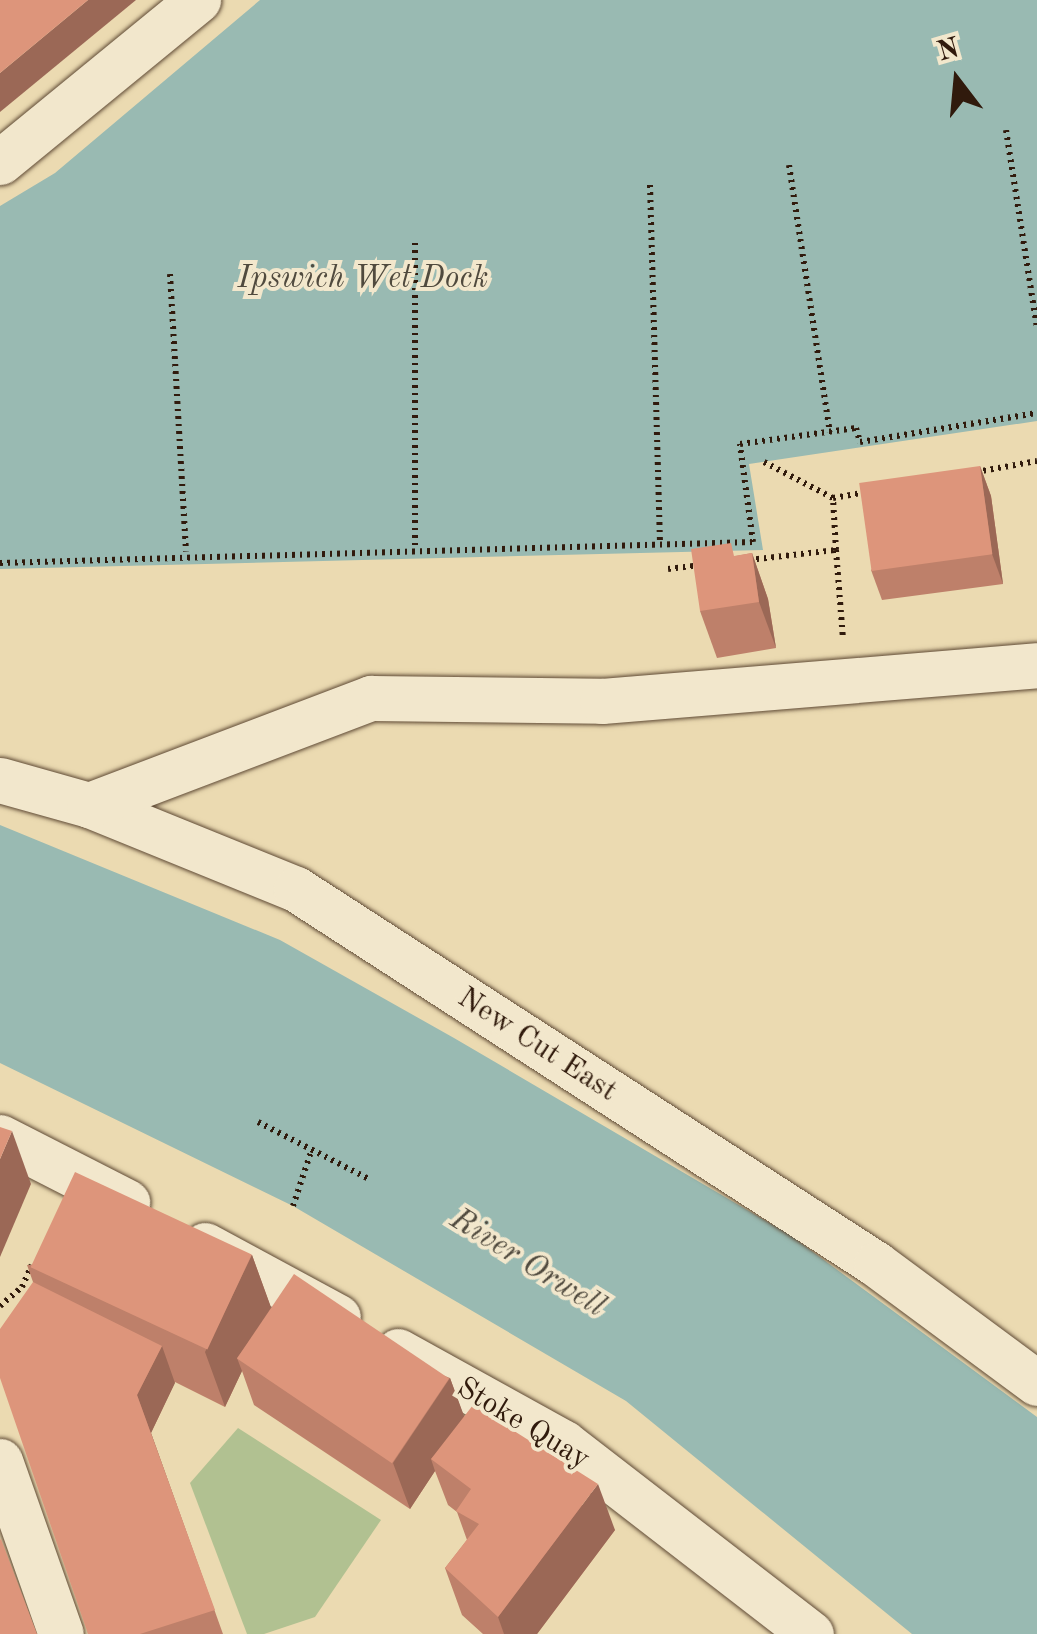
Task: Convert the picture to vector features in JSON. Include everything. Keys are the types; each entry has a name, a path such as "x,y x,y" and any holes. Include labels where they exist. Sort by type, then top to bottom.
{"street":[{"path":"0,162 198,0"},
{"path":"89,805 371,698 602,701 1037,666"},
{"name":"New Cut East","path":"0,780 89,805 296,890 876,1264 1037,1382"},
{"name":"Stoke Quay","path":"0,1137 564,1443 811,1634"},
{"path":"0,1461 61,1634"}],"path":[{"path":"1006,130 1037,329"},
{"path":"789,165 830,432"},
{"path":"650,184 660,544"},
{"path":"415,242 416,549"},
{"path":"170,274 186,553"},
{"path":"0,563 186,553 754,542 740,444 856,428 860,442 1037,413"},
{"path":"963,474 1037,461"},
{"path":"764,462 833,498 870,491"},
{"path":"833,498 846,681"},
{"path":"742,560 836,550"},
{"path":"668,569 706,565"},
{"path":"258,1122 369,1179"},
{"path":"292,1206 311,1152"},
{"path":"0,1306 22,1287 37,1255"}],"green space":[{"path":"238,1428 381,1520 315,1617 264,1634 247,1634 190,1483"}],"water":[{"name":"Ipswich Wet Dock","path":"260,0 1037,0 1037,421 749,464 763,550 0,569 0,206 55,173"},
{"name":"River Orwell","path":"0,825 280,940 454,1038 790,1235 1037,1417 1037,1634 912,1634 626,1401 293,1206 0,1063"}],"building":[{"path":"0,0 88,0 0,73"},
{"path":"980,466 992,554 872,571 859,483"},
{"path":"731,543 734,556 752,553 759,602 700,611 691,549"},
{"path":"0,1127 12,1131 0,1159"},
{"path":"75,1172 252,1254 207,1350 31,1267"},
{"path":"294,1274 449,1379 392,1463 237,1359"},
{"path":"33,1282 162,1346 137,1395 215,1610 140,1634 88,1634 0,1378 0,1329"},
{"path":"473,1405 598,1484 498,1617 445,1568 479,1524 456,1511 471,1489 431,1459"},
{"path":"1,1539 37,1634 0,1634"}]}
